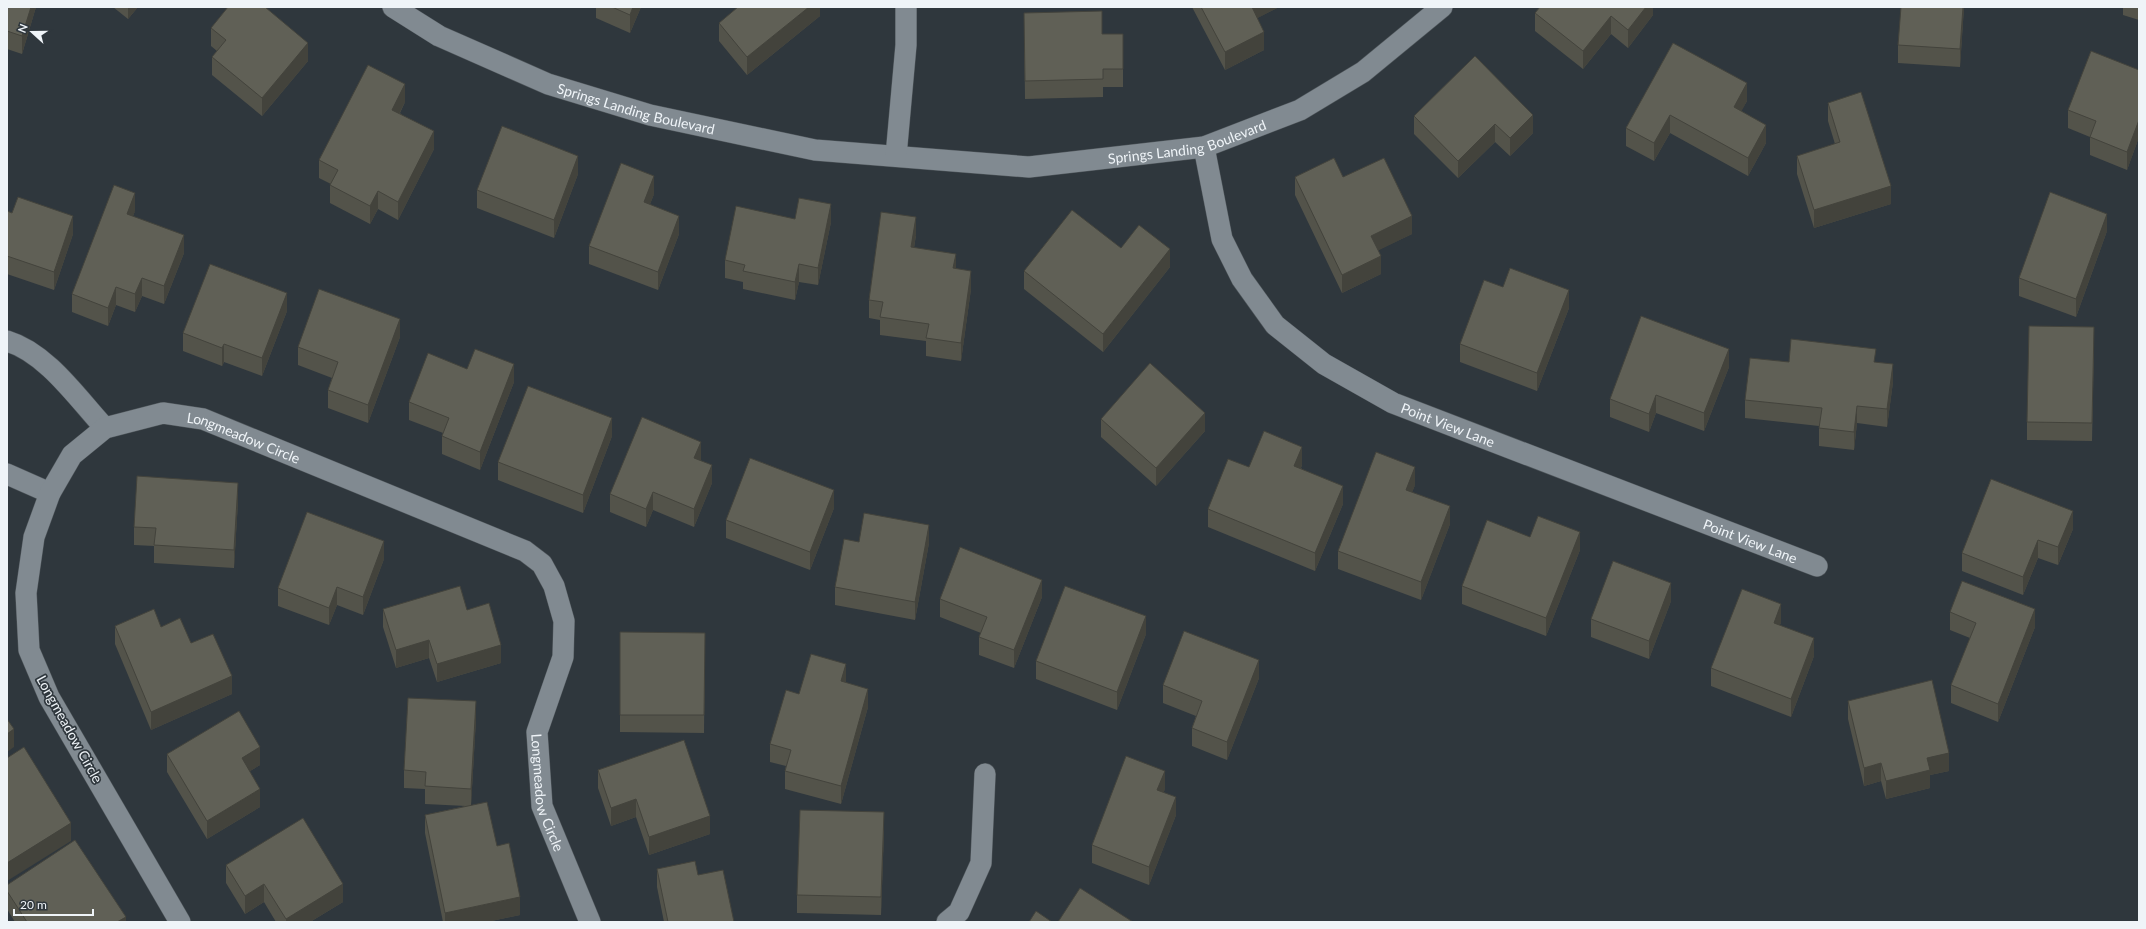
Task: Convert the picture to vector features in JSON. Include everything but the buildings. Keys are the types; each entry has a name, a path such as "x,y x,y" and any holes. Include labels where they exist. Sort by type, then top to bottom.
{"street":[{"name":"Springs Landing Boulevard","path":"393,7 439,36 548,84 650,115 815,150 1029,166 1204,147 1300,110 1363,72 1442,7"},
{"path":"896,156 906,45 906,7"},
{"name":"Point View Lane","path":"1204,147 1222,239 1242,279 1275,325 1324,364 1393,403 1817,566"},
{"path":"7,341 45,362 105,428"},
{"name":"Longmeadow Circle","path":"180,922 49,696 29,650 26,593 34,537 50,493 72,455 105,428 163,413 203,419 525,551 542,564 554,586 564,621 563,657 536,732 542,806 590,922"},
{"path":"7,474 50,493"},
{"path":"947,922 959,912 981,863 985,774"}]}
